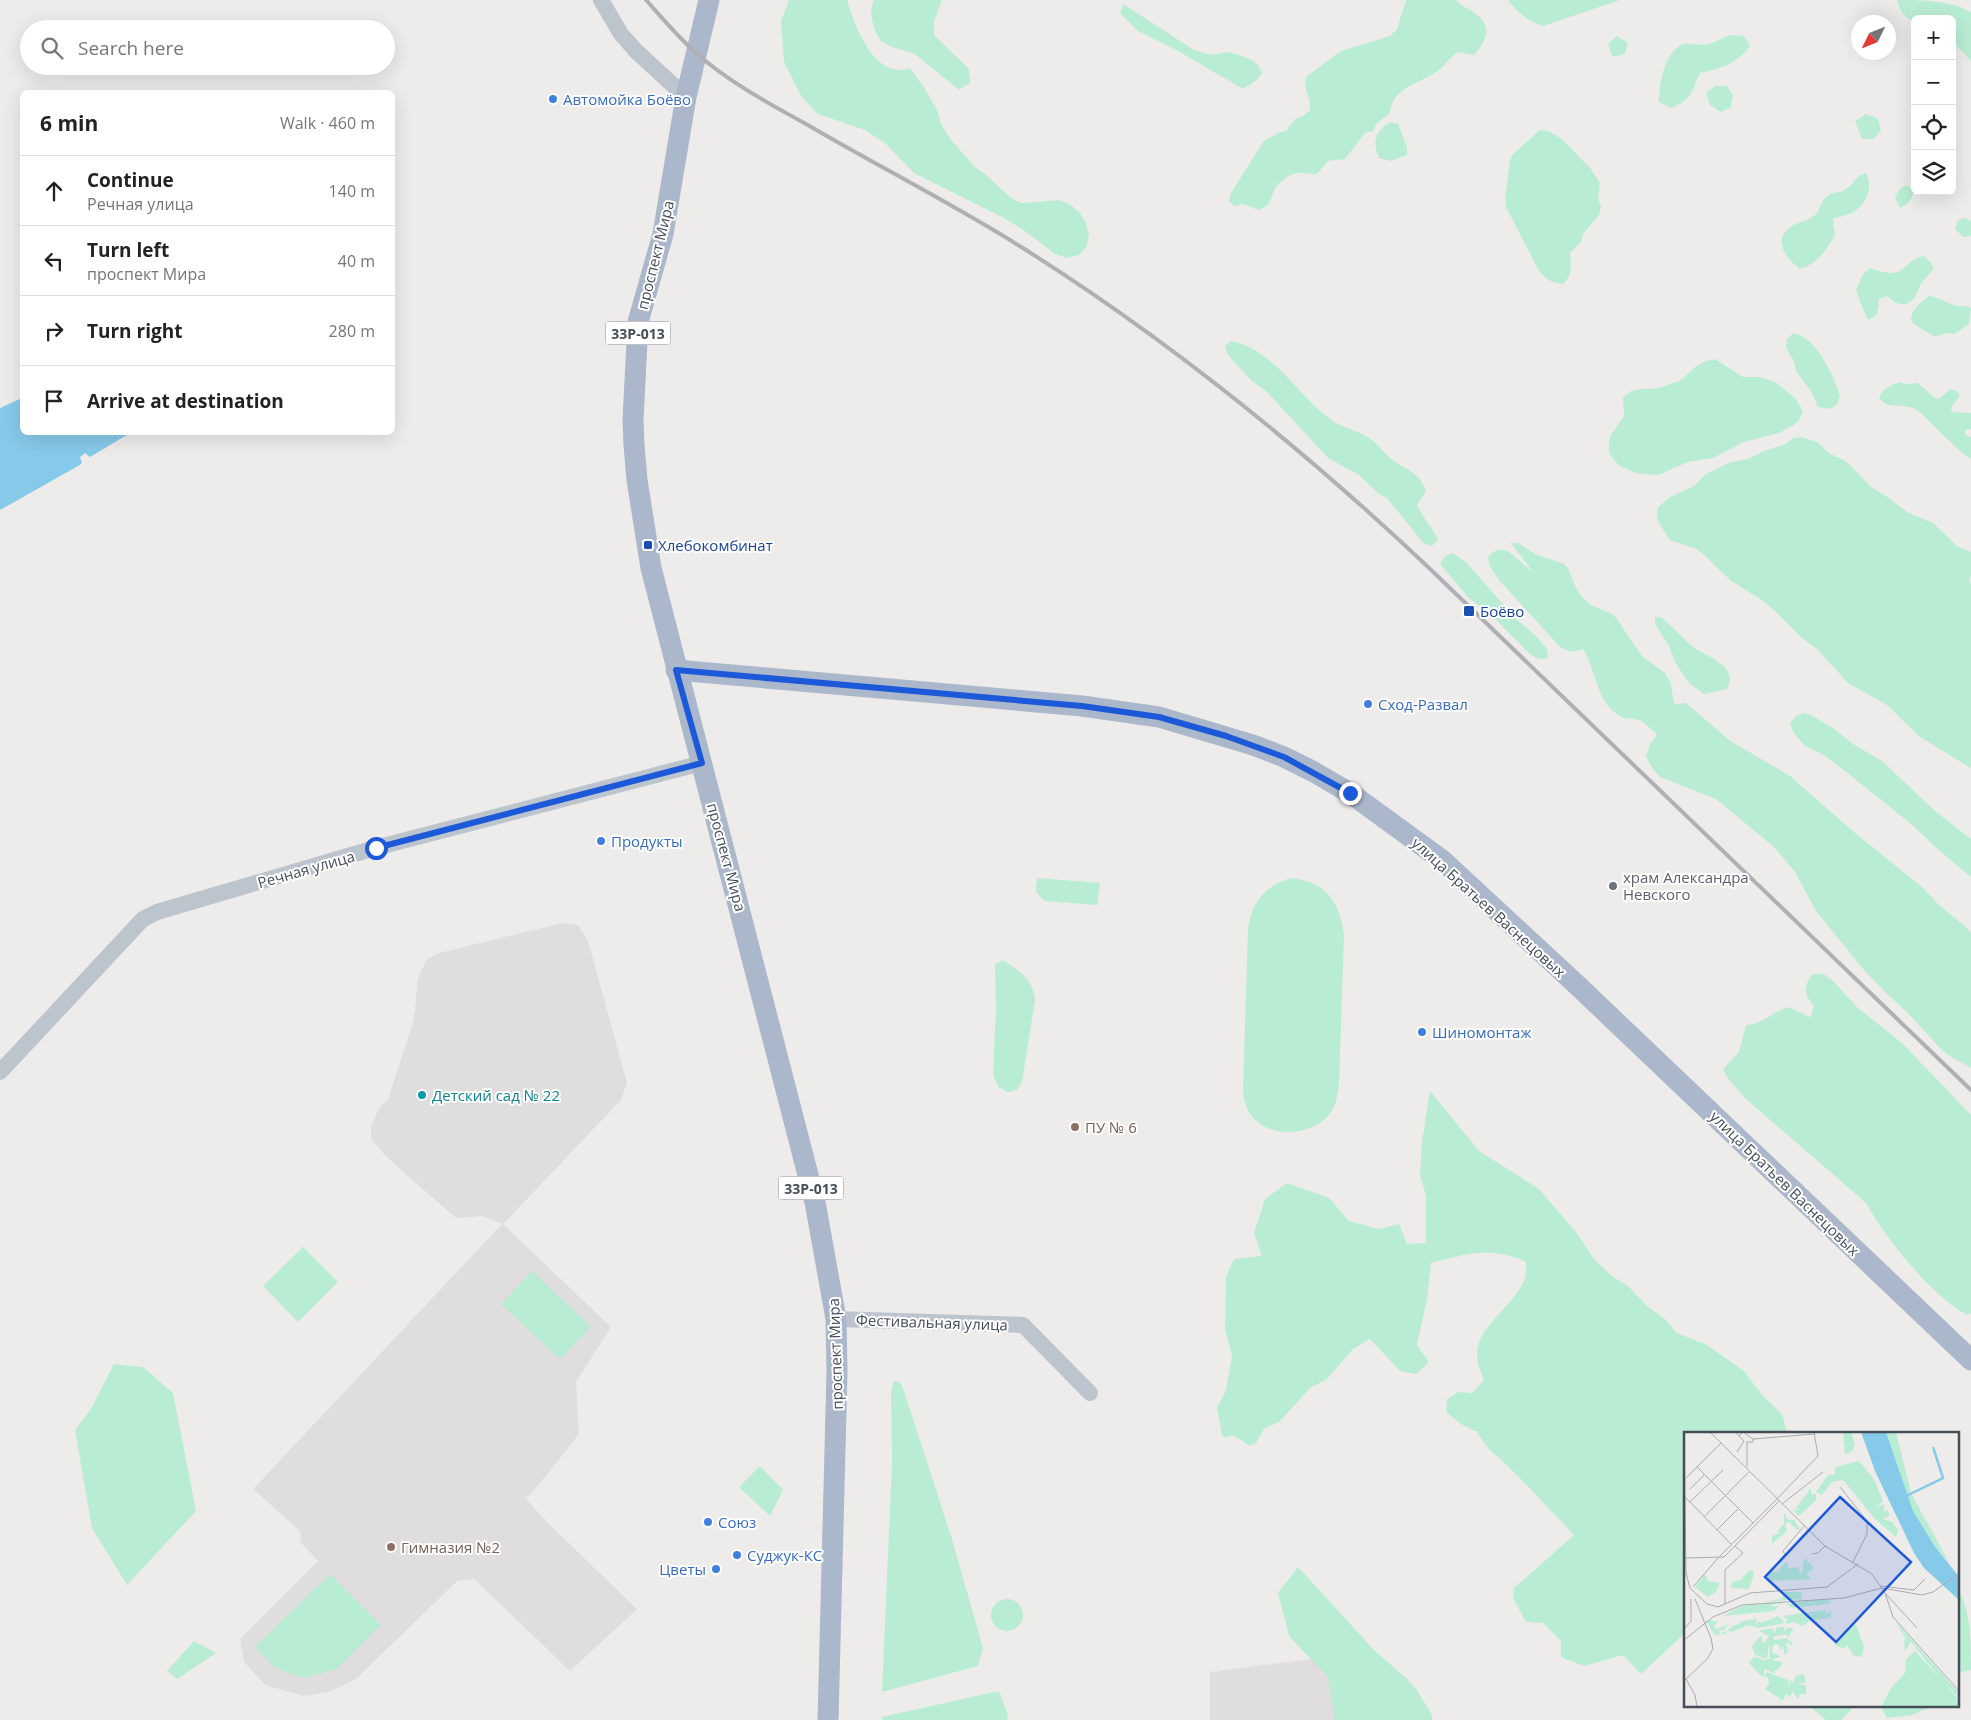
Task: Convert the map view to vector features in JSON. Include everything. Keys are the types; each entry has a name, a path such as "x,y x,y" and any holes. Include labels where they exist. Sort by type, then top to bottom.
{"main road":[{"name":"проспект Мира","path":"709,0 686,98 663,234 638,322 633,420 637,480 651,568 815,1202 832,1290 836,1319 838,1372 828,1720"},
{"name":"улица Братьев Васнецовых","path":"676,670 1082,706 1159,717 1253,745 1284,757 1314,772 1358,799 1442,860 1564,972 1971,1360"}],"street":[{"path":"601,0 621,34 636,51 686,98"},
{"name":"Речная улица","path":"0,1072 143,919 157,912 376,848 702,763"},
{"name":"Фестивальная улица","path":"836,1319 1023,1326 1090,1393"}],"shaded area":[{"path":"562,923 578,925 588,941 627,1083 621,1100 503,1224 611,1327 576,1382 579,1434 526,1499 548,1523 637,1609 570,1671 474,1579 457,1581 356,1679 329,1692 304,1696 265,1685 244,1662 240,1639 318,1561 301,1543 300,1531 253,1489 502,1224 483,1216 456,1218 393,1163 371,1140 371,1127 379,1108 388,1099 414,1020 418,978 427,959 440,953"},
{"path":"1367,1652 1420,1720 1210,1720 1210,1672"}],"green space":[{"path":"789,0 847,0 854,20 871,53 888,67 898,70 910,68 924,87 938,112 941,124 951,140 975,167 1011,198 1022,203 1060,200 1071,205 1080,213 1086,223 1089,235 1087,246 1079,255 1067,258 1055,254 1004,218 914,173 886,144 865,130 818,114 801,96 784,62 781,21"},
{"path":"874,0 942,0 934,22 934,35 969,69 970,83 959,90 915,54 892,47 881,41 875,31 872,20 871,8"},
{"path":"1406,0 1456,0 1482,19 1486,30 1484,40 1474,55 1457,52 1433,74 1402,91 1392,104 1390,113 1377,123 1373,131 1365,133 1345,159 1328,161 1317,174 1299,173 1287,177 1274,190 1269,204 1259,210 1243,204 1234,206 1229,201 1231,193 1263,142 1278,133 1286,131 1295,119 1303,116 1310,110 1305,82 1306,77 1341,51 1390,36 1397,29"},
{"path":"1508,0 1620,0 1543,26 1524,16"},
{"path":"1897,0 1926,1 1954,5 1971,12 1971,61 1956,45 1956,15 1911,15 1911,20 1899,7"},
{"path":"1123,4 1194,50 1211,55 1227,52 1236,54 1252,60 1258,65 1262,73 1257,80 1243,89 1178,51 1138,31 1120,13"},
{"path":"1730,35 1744,36 1750,46 1740,57 1728,64 1700,73 1690,95 1678,105 1671,108 1659,102 1664,70 1670,55 1675,49 1684,44 1708,44"},
{"path":"1617,36 1628,43 1625,54 1613,57 1608,44"},
{"path":"1715,86 1727,86 1733,95 1731,107 1721,112 1710,105 1706,93"},
{"path":"1866,114 1878,119 1881,130 1874,139 1862,139 1855,121"},
{"path":"1390,122 1398,124 1407,147 1407,155 1391,161 1379,158 1375,142 1378,133"},
{"path":"1540,130 1548,131 1562,139 1591,169 1600,183 1598,199 1601,206 1599,215 1583,234 1581,242 1570,253 1570,274 1563,284 1550,280 1539,271 1506,207 1505,198 1510,161 1513,154"},
{"path":"1866,173 1869,190 1865,201 1852,213 1833,219 1835,235 1828,246 1817,260 1800,269 1790,260 1783,249 1782,237 1786,231 1795,224 1813,217 1827,196 1832,193 1841,192 1859,176"},
{"path":"1906,185 1911,188 1912,195 1908,203 1900,208 1895,198 1899,190"},
{"path":"1965,218 1971,221 1971,236 1964,237 1955,230 1957,221"},
{"path":"1924,256 1934,269 1922,283 1913,299 1906,304 1902,304 1894,302 1887,296 1879,299 1877,315 1868,320 1856,290 1863,274 1870,268 1887,273 1900,271 1915,259"},
{"path":"1929,296 1954,305 1971,308 1969,324 1954,334 1947,333 1935,337 1915,325 1911,321 1911,317 1922,301"},
{"path":"1793,333 1802,336 1817,349 1833,378 1840,396 1837,404 1831,409 1818,407 1812,393 1796,371 1794,362 1786,347 1787,339"},
{"path":"1231,341 1260,353 1285,374 1331,420 1372,440 1393,461 1415,474 1426,491 1417,505 1438,540 1432,546 1424,544 1387,498 1379,494 1359,475 1328,458 1267,392 1252,381 1228,355 1225,346"},
{"path":"1715,359 1743,377 1760,377 1775,382 1795,398 1803,411 1800,419 1794,425 1779,433 1744,442 1713,458 1688,462 1658,475 1636,473 1620,466 1609,452 1609,443 1611,435 1624,416 1623,398 1632,391 1659,388 1677,382 1703,362"},
{"path":"1900,382 1906,384 1918,383 1936,399 1951,389 1957,391 1960,396 1952,406 1951,412 1971,413 1971,429 1965,430 1965,435 1971,437 1971,459 1918,411 1910,407 1887,404 1879,398 1885,389"},
{"path":"1801,437 1817,442 1829,453 1845,461 1871,487 1907,512 1933,523 1958,547 1971,552 1971,576 1969,579 1971,585 1971,768 1920,737 1887,705 1848,683 1817,649 1801,637 1763,601 1730,580 1696,549 1670,540 1660,525 1657,516 1658,507 1670,497 1694,486 1706,474 1731,462 1748,459 1764,451 1786,444 1793,438"},
{"path":"1511,543 1518,543 1535,554 1564,564 1568,568 1575,586 1582,597 1591,605 1614,615 1642,656 1665,673 1671,684 1674,704 1686,703 1729,740 1790,776 1855,833 1922,887 1940,906 1966,927 1971,933 1971,1068 1948,1055 1938,1046 1863,969 1816,911 1795,872 1774,847 1716,799 1660,777 1652,768 1646,756 1650,744 1657,734 1642,721 1622,717 1612,710 1601,694 1583,649 1571,651 1559,646 1499,580 1489,565 1488,557 1494,551 1505,550 1533,572"},
{"path":"1453,553 1467,563 1516,619 1536,636 1547,649 1548,658 1539,659 1531,655 1495,619 1468,597 1440,564 1445,556"},
{"path":"1655,617 1661,617 1692,646 1725,668 1729,674 1730,681 1727,689 1704,694 1690,684 1676,664 1669,646 1655,624"},
{"path":"1803,713 1811,715 1833,728 1853,744 1882,761 1935,811 1971,839 1971,877 1910,823 1845,771 1822,754 1805,746 1793,732 1790,723 1795,717"},
{"path":"1037,878 1100,883 1097,905 1044,901 1036,892"},
{"path":"1292,878 1304,880 1323,889 1335,903 1344,935 1339,1086 1336,1101 1329,1115 1320,1123 1299,1131 1287,1132 1264,1126 1255,1119 1247,1108 1243,1091 1248,928 1250,919 1261,896 1267,890"},
{"path":"1002,960 1024,976 1032,987 1035,1000 1022,1082 1017,1090 1008,1092 998,1087 993,1074 996,1008 995,965"},
{"path":"1812,974 1824,974 1833,981 1858,1008 1902,1043 1971,1115 1971,1313 1967,1315 1939,1294 1910,1265 1885,1233 1866,1203 1746,1099 1729,1080 1723,1069 1739,1052 1746,1025 1763,1020 1789,1007 1810,1017 1814,1006 1808,998 1806,987"},
{"path":"1430,1091 1479,1151 1539,1189 1576,1232 1594,1259 1612,1276 1628,1286 1647,1306 1665,1319 1677,1333 1707,1345 1744,1371 1762,1395 1782,1414 1787,1432 1684,1432 1684,1634 1641,1674 1623,1655 1584,1666 1561,1657 1561,1641 1543,1623 1526,1622 1513,1598 1514,1588 1574,1535 1518,1476 1486,1446 1477,1432 1461,1424 1446,1412 1447,1399 1458,1392 1472,1393 1484,1380 1477,1361 1478,1347 1488,1327 1524,1281 1526,1262 1502,1254 1479,1253 1431,1263 1427,1299 1417,1345 1429,1362 1416,1374 1400,1371 1370,1339 1353,1349 1327,1379 1310,1388 1280,1421 1264,1429 1256,1443 1250,1446 1233,1435 1226,1438 1222,1435 1217,1408 1226,1390 1232,1355 1225,1330 1226,1277 1234,1259 1262,1256 1254,1233 1265,1199 1287,1183 1329,1198 1349,1221 1379,1229 1399,1224 1407,1244 1426,1243 1426,1195 1420,1175 1422,1142"},
{"path":"303,1247 338,1282 298,1322 263,1286"},
{"path":"532,1271 591,1327 560,1359 501,1304"},
{"path":"114,1364 143,1367 173,1393 196,1511 127,1585 92,1528 75,1430 91,1409"},
{"path":"894,1381 900,1382 903,1388 951,1536 983,1648 978,1666 882,1692 892,1462 891,1391"},
{"path":"760,1466 783,1490 770,1516 739,1487"},
{"path":"1298,1567 1374,1650 1417,1690 1432,1715 1432,1720 1335,1720 1328,1677 1289,1636 1278,1593"},
{"path":"330,1574 381,1625 337,1669 304,1678 274,1667 255,1647"},
{"path":"1958,1590 1968,1616 1971,1670 1958,1673"},
{"path":"1007,1599 1013,1600 1018,1604 1022,1609 1022,1621 1018,1626 1013,1630 1007,1631 1001,1630 996,1626 992,1621 991,1615 992,1609 996,1604 1001,1600"},
{"path":"194,1641 216,1653 177,1679 167,1671"},
{"path":"999,1691 1008,1715 1007,1720 882,1720 882,1717"},
{"path":"1811,1708 1853,1708 1841,1720 1826,1720"},
{"path":"1881,1708 1928,1708 1912,1715 1887,1718"}],"water":[{"path":"20,399 20,435 127,435 90,457 85,453 80,457 82,463 78,466 0,510 0,408"}],"railway":[{"path":"646,0 689,47 735,83 992,229 1073,280 1179,356 1281,436 1427,566 1971,1090"}],"place":[{"name":"Автомойка Боёво","path":"553,99"},
{"name":"Хлебокомбинат","path":"648,545"},
{"name":"Боёво","path":"1469,611"},
{"name":"Сход-Развал","path":"1368,704"},
{"name":"Продукты","path":"601,841"},
{"name":"храм Александра Невского","path":"1613,886"},
{"name":"Шиномонтаж","path":"1422,1032"},
{"name":"Детский сад № 22","path":"422,1095"},
{"name":"ПУ № 6","path":"1075,1127"},
{"name":"Союз","path":"708,1522"},
{"name":"Гимназия №2","path":"391,1547"},
{"name":"Суджук-КС","path":"737,1555"},
{"name":"Цветы","path":"716,1569"}],"route":[{"path":"376,848 702,763 676,670 1082,706 1159,717 1226,736 1284,757 1350,793"}]}
